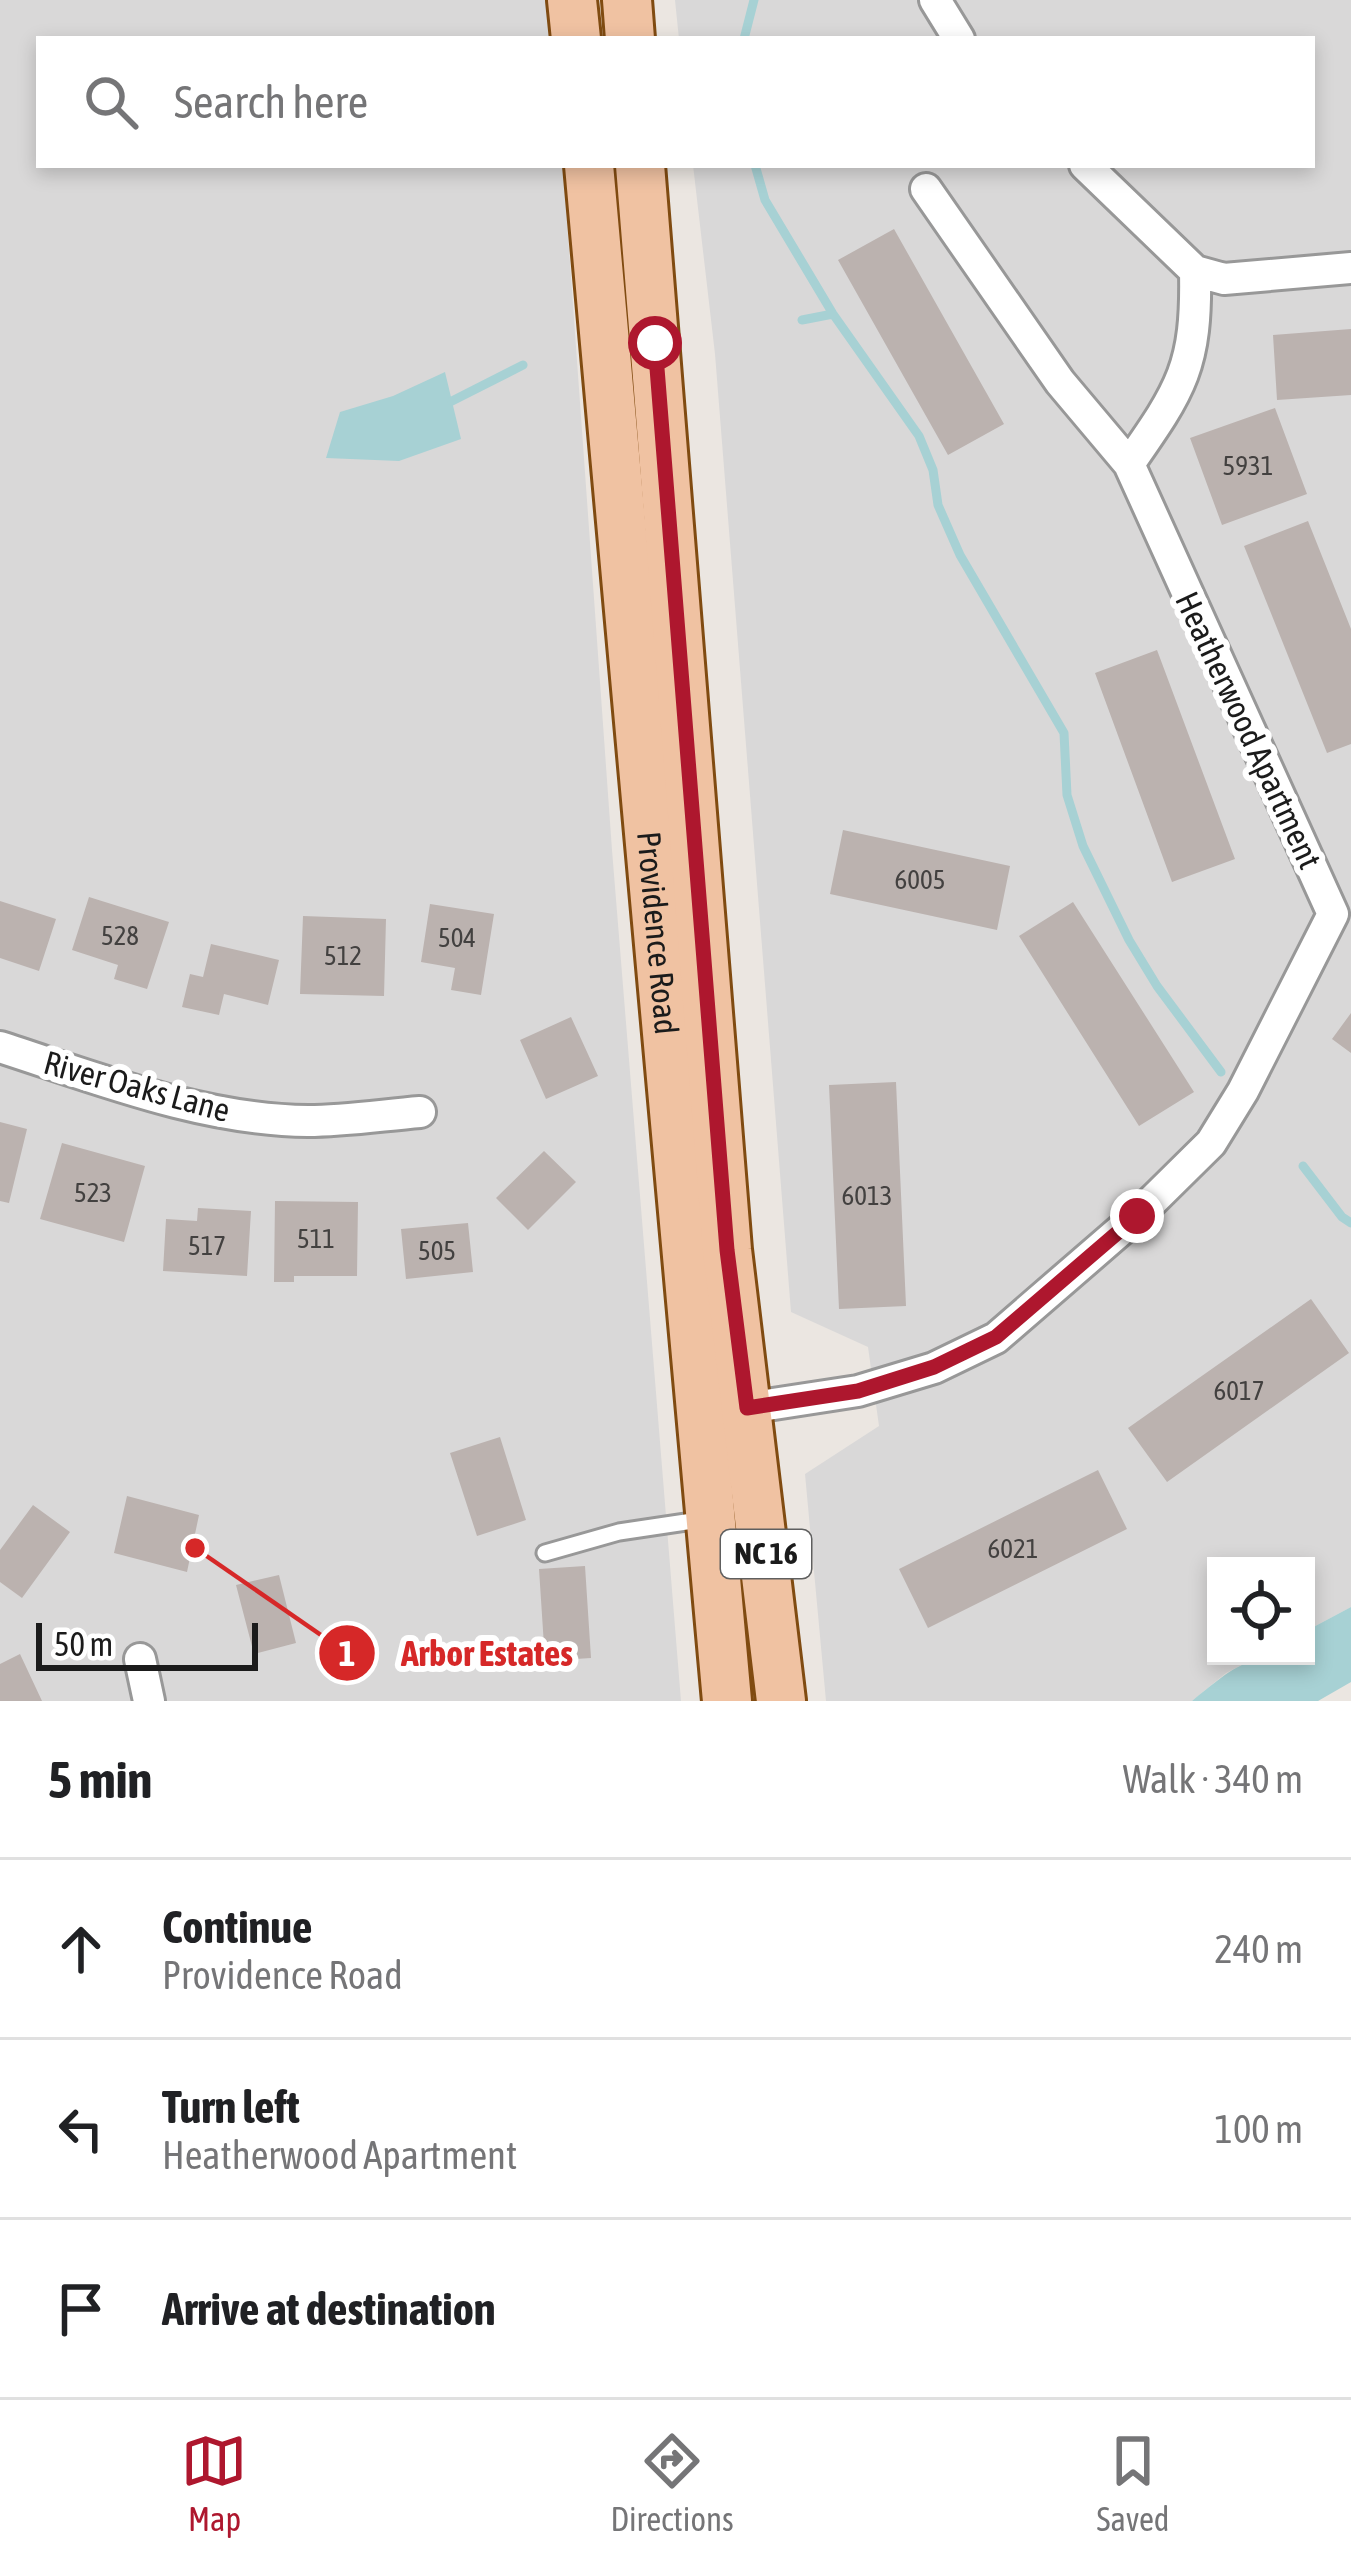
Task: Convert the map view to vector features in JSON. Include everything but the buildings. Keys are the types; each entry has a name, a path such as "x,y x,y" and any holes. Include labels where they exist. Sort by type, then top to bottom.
{"main road":[{"path":"572,0 576,36"},
{"path":"627,0 630,36"},
{"name":"Providence Road","path":"589,168 727,1701"},
{"name":"Providence Road","path":"640,168 727,1250 781,1701"}],"street":[{"path":"934,0 956,36"},
{"path":"1088,168 1195,271 1224,279 1351,268"},
{"name":"Heatherwood Apartment","path":"747,1408 858,1391 934,1367 996,1337 1137,1216 1211,1143 1244,1090 1333,914 1129,464 1060,382 926,189"},
{"path":"1129,464 1186,374 1196,316 1195,271"},
{"name":"River Oaks Lane","path":"0,1046 188,1106 236,1115 308,1120 420,1112"},
{"path":"140,1659 149,1701"}],"lane":[{"path":"545,1553 619,1532 709,1519"}],"shaded area":[{"path":"0,0 546,0 551,36 36,36 36,168 563,168 612,850 681,1701 0,1701"},
{"path":"675,0 1351,0 1351,1607 1315,1626 1315,1557 1207,1557 1207,1665 1242,1665 1192,1701 826,1701 805,1474 879,1426 868,1347 791,1312 715,354 693,168 1315,168 1315,36 679,36"}],"water":[{"path":"445,372 461,439 399,461 326,458 340,412 393,396"},
{"path":"1351,1607 1351,1682 1318,1701 1192,1701 1242,1665 1315,1665 1315,1626"}],"waterway":[{"path":"745,36 754,0"},
{"path":"756,168 765,200 833,314 919,436 933,470 938,505 960,555 1064,733 1067,795 1083,846 1157,986 1221,1072"},
{"path":"802,320 833,314"},
{"path":"452,401 523,365"},
{"path":"1303,1166 1351,1223"}],"place":[{"name":"Arbor Estates","path":"195,1548"}],"route":[{"path":"655,343 727,1250 747,1408 858,1391 934,1367 996,1337 1137,1216"}]}
